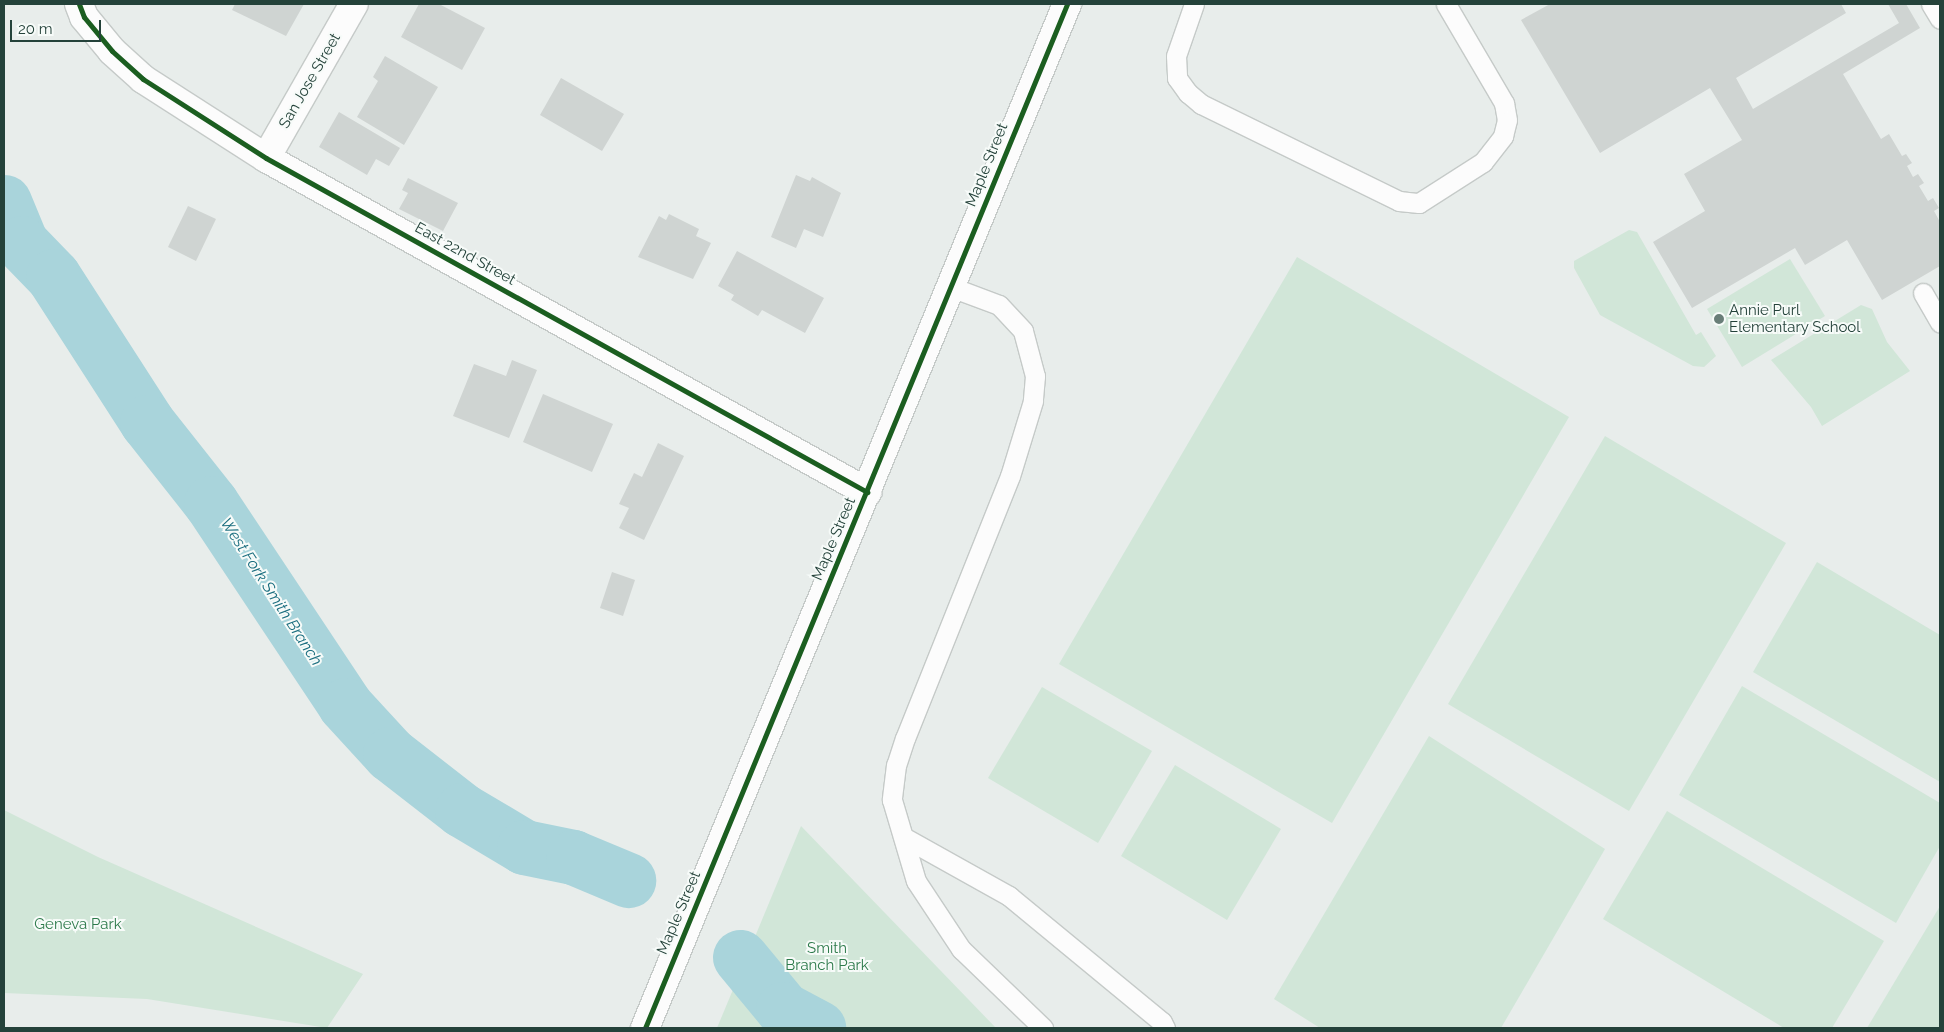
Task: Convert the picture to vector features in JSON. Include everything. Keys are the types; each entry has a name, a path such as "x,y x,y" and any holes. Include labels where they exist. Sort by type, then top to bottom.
{"street":[{"name":"East 22nd Street","path":"79,4 84,17 112,51 143,79 266,158 867,492"},
{"name":"San Jose Street","path":"266,158 354,4"},
{"name":"Maple Street","path":"645,1028 1067,4"}],"lane":[{"path":"1194,4 1176,56 1177,78 1188,93 1201,104 1399,201 1420,203 1483,162 1503,136 1507,120 1504,103 1446,4"},
{"path":"1931,4 1940,20"},
{"path":"951,287 999,305 1023,331 1035,376 1033,401 1010,476 896,764 892,800 907,839 916,881 960,949 1043,1028"},
{"path":"1923,294 1940,323"},
{"path":"907,839 1009,896 1162,1022 1165,1028"}],"green space":[{"path":"1629,230 1637,232 1696,335 1701,332 1716,356 1704,367 1693,366 1600,315 1574,268 1574,261"},
{"path":"1297,257 1569,417 1332,823 1059,664"},
{"path":"1790,259 1825,316 1742,367 1707,309"},
{"path":"1861,305 1872,309 1887,342 1910,371 1822,426 1811,407 1771,360"},
{"path":"1605,436 1786,543 1629,811 1448,704"},
{"path":"1817,562 1940,635 1940,782 1753,672"},
{"path":"1742,686 1940,803 1940,846 1896,923 1679,795"},
{"path":"1042,687 1152,751 1098,843 988,778"},
{"path":"1429,736 1605,849 1501,1028 1320,1028 1274,999"},
{"path":"1175,765 1281,829 1227,920 1121,856"},
{"name":"Geneva Park","path":"4,810 98,857 363,974 327,1028 147,999 4,993"},
{"path":"1667,811 1884,941 1832,1028 1784,1028 1603,919"},
{"name":"Smith Branch Park","path":"801,826 996,1028 717,1028"},
{"path":"1940,906 1940,1028 1867,1028"}],"building":[{"path":"235,4 304,4 286,36 232,10"},
{"path":"419,4 439,4 485,28 462,70 401,37"},
{"path":"1550,4 1841,4 1846,13 1736,78 1753,109 1899,23 1888,4 1906,4 1920,28 1843,74 1881,139 1889,134 1902,156 1906,154 1912,163 1907,166 1913,177 1918,174 1924,183 1919,186 1928,201 1933,198 1939,208 1934,211 1940,222 1940,266 1882,300 1847,240 1805,265 1795,248 1692,308 1653,242 1705,211 1684,174 1742,140 1710,88 1600,153 1521,20"},
{"path":"385,56 438,87 404,145 357,117 378,81 373,77"},
{"path":"561,78 624,114 602,151 540,115"},
{"path":"339,112 400,148 389,166 376,159 367,175 319,147"},
{"path":"796,175 810,181 812,177 841,193 823,237 804,229 796,248 771,237"},
{"path":"408,178 458,203 443,231 399,209 408,193 402,190"},
{"path":"188,206 216,219 196,261 168,247"},
{"path":"669,214 699,229 696,236 711,243 693,279 638,257 659,216 666,220"},
{"path":"737,251 824,298 805,333 762,310 758,316 731,300 734,295 718,286"},
{"path":"512,360 537,370 509,438 453,416 474,364 506,376"},
{"path":"543,394 613,424 592,472 523,442"},
{"path":"658,443 684,456 644,540 619,528 629,508 619,504 634,473 642,477"},
{"path":"612,572 635,580 623,616 600,608"}],"waterway":[{"name":"West Fork Smith Branch","path":"4,202 21,243 53,276 147,422 211,503 345,705 390,754 462,810 524,847 573,857 628,880"},
{"name":"West Fork Smith Branch","path":"740,957 783,1009 818,1028"}],"cycle path":[{"path":"79,4 84,17 112,51 143,79 266,158 867,492"},
{"path":"645,1028 1067,4"}],"place":[{"name":"Annie Purl Elementary School","path":"1719,319"}]}
